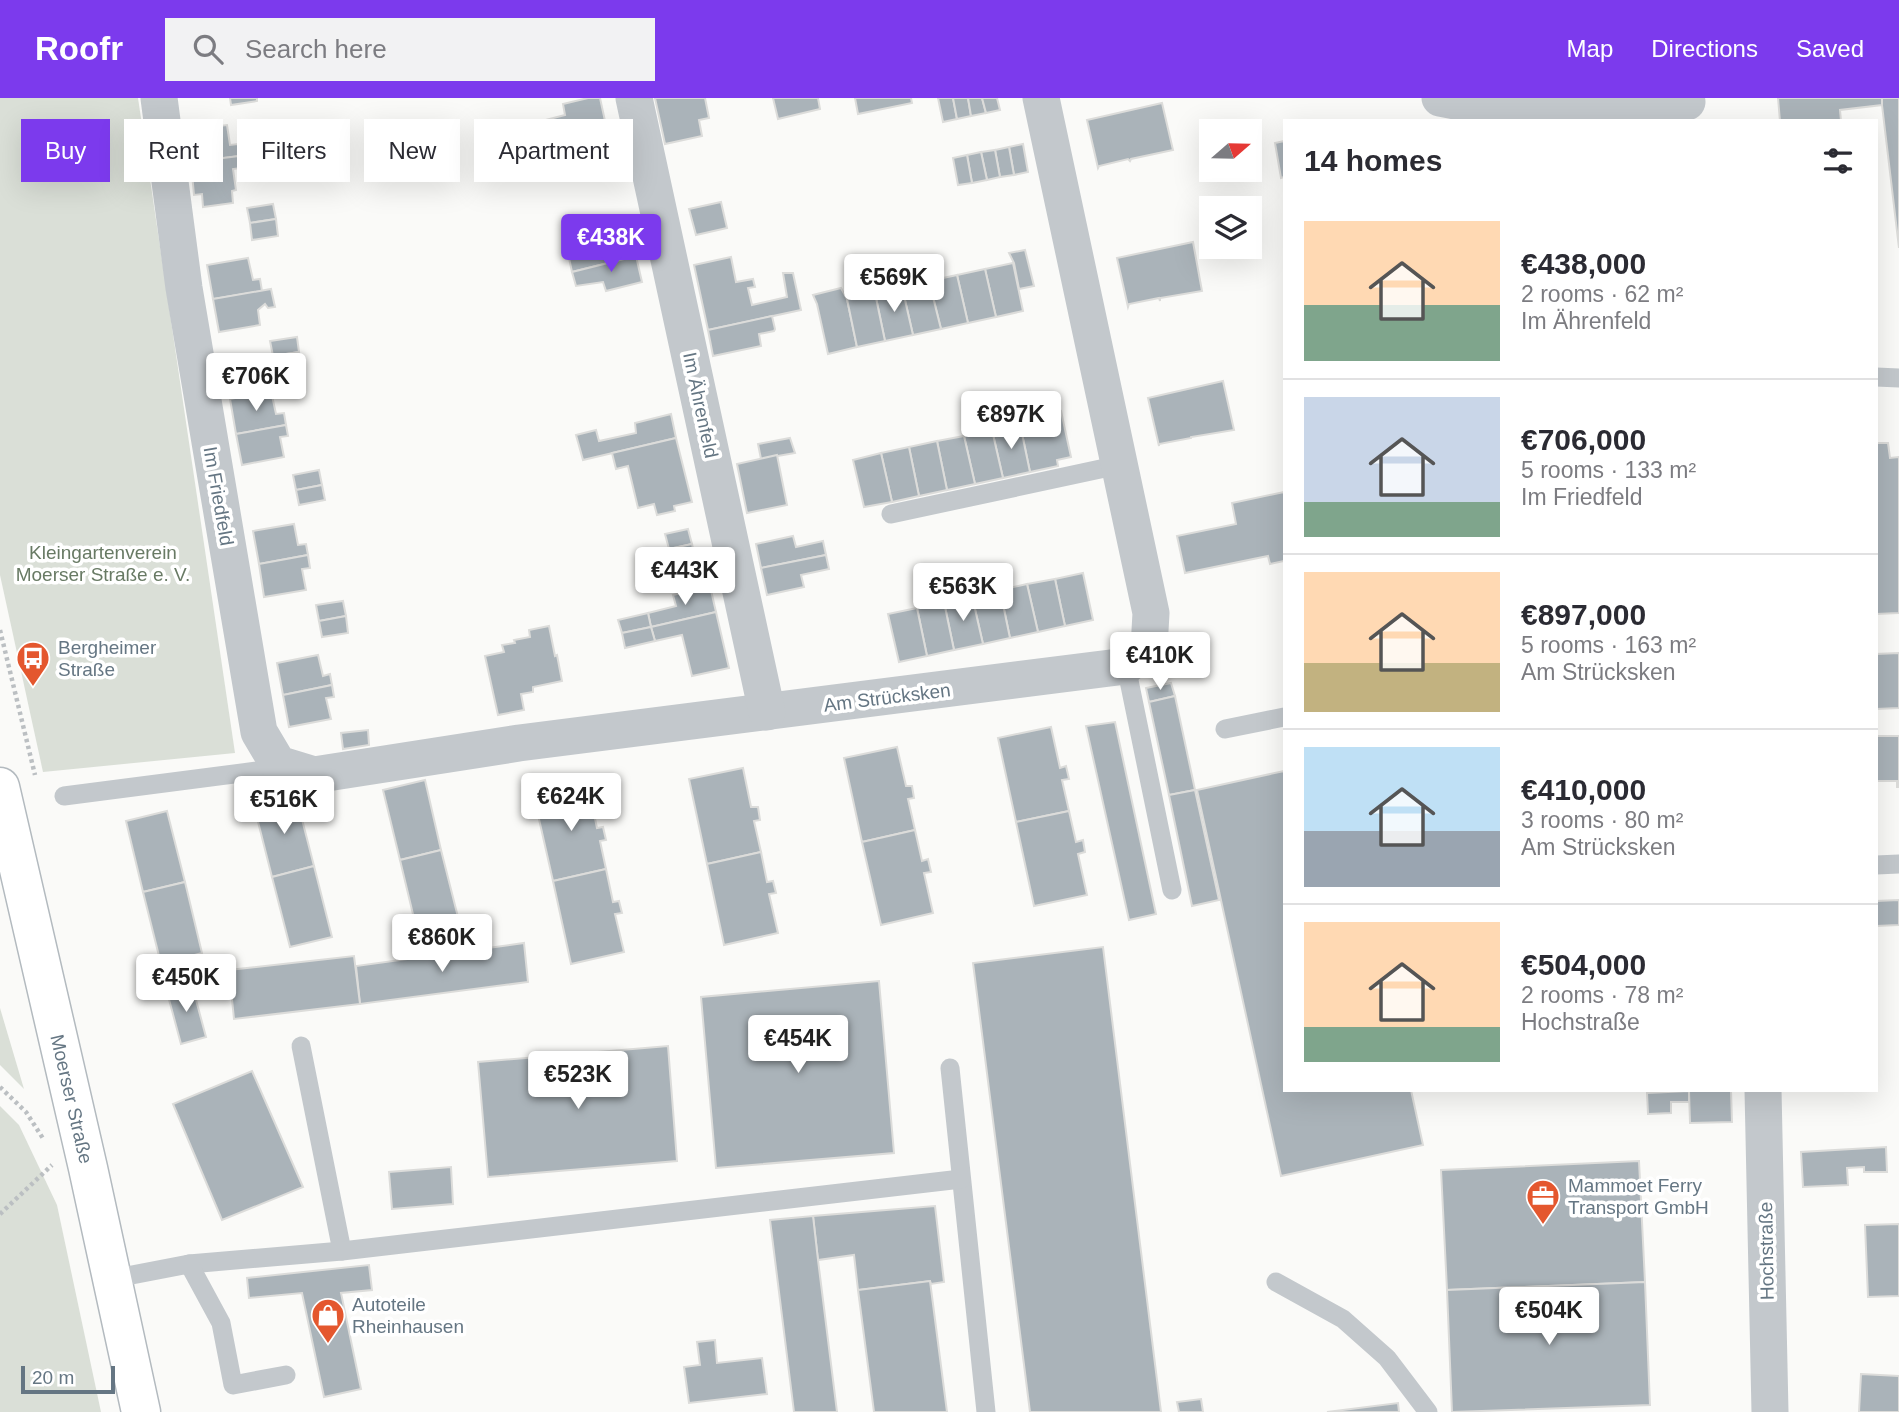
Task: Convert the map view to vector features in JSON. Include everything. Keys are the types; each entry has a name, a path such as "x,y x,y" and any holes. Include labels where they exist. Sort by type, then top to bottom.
{"main road":[{"name":"Moerser Straße","path":"18,781 85,1154 141,1412"}],"street":[{"name":"Im Friedfeld","path":"159,98 184,288 259,732 278,764"},
{"name":"Im Ährenfeld","path":"634,98 767,712"},
{"path":"1041,98 1151,613 1149,648 1126,666"},
{"path":"1440,98 1516,110 1585,115 1688,107"},
{"name":"Am Strücksken","path":"278,764 314,775 519,743 1126,666"},
{"name":"Hochstraße","path":"1763,1092 1770,1412"}],"lane":[{"path":"1878,377 1899,378"},
{"path":"891,514 1119,465"},
{"path":"1126,666 1172,890"},
{"path":"1224,729 1283,717"},
{"path":"64,796 257,771 278,764"},
{"path":"1878,865 1899,864"},
{"path":"301,1046 342,1251"},
{"path":"950,1068 986,1412"},
{"path":"111,1279 189,1264 342,1251 961,1178"},
{"path":"189,1264 221,1323 233,1385 286,1375"},
{"path":"1276,1282 1343,1319 1387,1358 1428,1412"}],"path":[{"path":"0,630 18,781"},
{"path":"0,1087 26,1112 45,1142"},
{"path":"0,1214 46,1169 58,1161"}],"green space":[{"name":"Kleingartenverein Moerser Straße e. V.","path":"0,98 138,98 141,119 124,119 124,182 150,182 235,753 43,772 0,575"},
{"path":"0,1008 24,1089 0,1065"},
{"path":"0,1106 19,1125 57,1205 101,1412 0,1412"}],"building":[{"path":"230,98 257,98 257,101 231,105"},
{"path":"600,98 605,119 550,119 565,115 563,104"},
{"path":"655,98 705,98 709,118 699,120 702,136 665,144"},
{"path":"773,98 818,98 820,109 778,119"},
{"path":"855,98 911,98 912,103 858,114"},
{"path":"938,98 953,98 957,119 943,122"},
{"path":"953,98 968,98 971,116 957,119"},
{"path":"968,98 982,98 986,113 971,116"},
{"path":"982,98 997,98 1000,110 986,113"},
{"path":"1778,98 1882,98 1882,105 1840,110 1841,119 1780,119"},
{"path":"1882,98 1899,98 1899,248 1882,105"},
{"path":"1162,103 1173,150 1098,168 1087,120"},
{"path":"223,125 227,125 230,145 237,144 237,156 223,158"},
{"path":"1283,141 1281,178 1275,143"},
{"path":"1023,144 1028,172 1014,175 1009,147"},
{"path":"1009,147 1014,175 1000,177 995,150"},
{"path":"995,150 1000,177 987,180 981,152"},
{"path":"981,152 987,180 972,183 967,155"},
{"path":"967,155 972,183 958,185 953,158"},
{"path":"237,156 237,168 233,169 236,190 232,191 233,203 203,207 202,194 194,195 193,182 223,182 223,158"},
{"path":"721,202 727,228 696,235 689,209"},
{"path":"273,204 276,219 250,223 247,208"},
{"path":"276,219 278,236 252,240 250,223"},
{"path":"630,231 636,256 572,272 569,258 587,254 585,244"},
{"path":"1193,242 1202,291 1160,298 1160,301 1159,298 1129,304 1128,307 1117,258"},
{"path":"1025,250 1034,286 1019,289 1014,263 1009,253"},
{"path":"636,256 642,282 606,291 603,282 576,286 572,272"},
{"path":"731,257 736,282 753,279 755,287 748,288 752,305 787,297 783,273 793,273 801,310 708,330 694,265"},
{"path":"248,258 253,280 260,279 262,291 213,299 207,265"},
{"path":"1013,263 1023,311 996,317 985,269"},
{"path":"985,269 996,317 968,323 957,275"},
{"path":"957,275 968,323 941,329 929,281"},
{"path":"929,281 941,329 913,335 902,287"},
{"path":"902,287 913,335 885,341 875,293"},
{"path":"841,288 847,299 857,347 828,354 813,295"},
{"path":"271,289 275,307 268,308 265,304 258,310 260,325 219,332 213,299"},
{"path":"875,293 885,341 857,347 847,299"},
{"path":"772,316 775,329 759,334 761,346 713,356 708,330"},
{"path":"297,337 299,352 273,356 270,341"},
{"path":"299,352 301,368 275,372 273,356"},
{"path":"1223,381 1234,430 1191,437 1159,446 1148,398"},
{"path":"271,391 276,414 284,413 286,425 236,434 230,399"},
{"path":"1061,411 1071,457 1057,460 1058,466 1030,472 1020,424 1048,418 1047,414"},
{"path":"671,414 676,438 583,460 576,435 596,430 599,441 636,433 635,423"},
{"path":"1020,424 1030,472 1003,478 992,430"},
{"path":"286,425 288,436 280,437 284,457 242,465 236,434"},
{"path":"992,430 1003,478 975,484 964,436"},
{"path":"964,436 975,484 947,490 937,441"},
{"path":"676,438 692,502 674,506 675,511 657,515 654,504 638,508 628,466 616,469 612,453"},
{"path":"790,438 795,453 761,459 758,444"},
{"path":"937,441 947,490 919,496 909,447"},
{"path":"1878,443 1888,443 1890,458 1899,457 1899,613 1878,614"},
{"path":"909,447 919,496 892,502 881,453"},
{"path":"881,453 892,502 864,507 853,460"},
{"path":"777,455 787,505 747,513 737,464"},
{"path":"319,470 322,485 296,490 293,475"},
{"path":"322,485 325,500 299,505 296,490"},
{"path":"1283,492 1283,561 1270,564 1268,556 1185,573 1177,536 1236,524 1232,503"},
{"path":"294,524 298,545 306,544 308,555 259,564 253,531"},
{"path":"688,529 692,544 669,549 665,534"},
{"path":"793,536 796,547 823,541 826,555 761,568 756,544"},
{"path":"692,544 695,558 672,563 669,549"},
{"path":"308,555 310,568 302,569 306,590 264,597 259,564"},
{"path":"826,555 829,569 801,575 804,587 767,595 761,568"},
{"path":"1083,573 1093,620 1065,626 1055,579"},
{"path":"1055,579 1065,626 1038,632 1027,584"},
{"path":"1027,584 1038,632 1010,638 1000,590"},
{"path":"710,586 716,612 651,627 648,613 676,606 673,595"},
{"path":"1000,590 1010,638 983,644 972,596"},
{"path":"972,596 983,644 954,650 944,602"},
{"path":"343,601 346,616 319,621 316,605"},
{"path":"944,602 954,650 927,656 917,608"},
{"path":"917,608 927,656 899,662 888,614"},
{"path":"716,612 729,668 692,676 682,635 655,641 651,627"},
{"path":"648,613 651,627 622,633 618,620"},
{"path":"346,616 348,633 322,637 319,621"},
{"path":"549,626 562,681 533,687 533,692 521,694 524,710 498,715 485,656 504,652 502,645 530,637 529,630"},
{"path":"651,627 655,641 625,648 622,633"},
{"path":"1899,653 1899,708 1878,709 1878,654"},
{"path":"318,655 323,676 330,674 332,685 283,695 277,663"},
{"path":"1171,683 1175,696 1149,702 1146,688"},
{"path":"332,685 334,697 326,698 331,719 289,727 283,695"},
{"path":"1175,696 1195,790 1169,795 1149,702"},
{"path":"1115,722 1156,914 1129,920 1086,726"},
{"path":"1051,727 1060,768 1066,766 1069,779 1062,780 1069,811 1016,822 998,738"},
{"path":"368,730 369,745 343,749 341,733"},
{"path":"1878,736 1899,736 1899,787 1897,781 1878,781"},
{"path":"897,747 906,786 912,786 914,798 908,799 915,830 862,842 844,758"},
{"path":"743,768 751,807 758,807 760,820 754,821 761,852 707,864 689,779"},
{"path":"1283,771 1283,1092 1411,1092 1423,1145 1281,1176 1197,790"},
{"path":"425,780 441,850 400,860 383,790"},
{"path":"588,785 597,828 603,827 606,840 600,841 606,869 553,881 534,797"},
{"path":"1195,790 1219,900 1192,906 1169,795"},
{"path":"296,796 314,866 272,877 254,806"},
{"path":"167,811 185,882 143,892 126,821"},
{"path":"1069,811 1076,842 1083,840 1085,852 1078,854 1087,895 1034,906 1016,822"},
{"path":"915,830 922,861 928,859 931,872 924,873 933,913 881,925 862,842"},
{"path":"441,850 459,921 417,931 400,860"},
{"path":"761,852 767,882 773,881 776,893 769,894 778,933 724,945 707,864"},
{"path":"314,866 332,937 290,947 272,877"},
{"path":"606,869 613,902 619,901 622,913 615,914 624,952 571,964 553,881"},
{"path":"185,882 202,953 161,964 143,892"},
{"path":"1899,900 1899,925 1878,926 1878,901"},
{"path":"524,943 528,982 360,1004 356,966"},
{"path":"1103,947 1161,1412 1030,1412 973,963"},
{"path":"354,956 360,1004 234,1019 229,970"},
{"path":"879,981 894,1153 716,1168 701,997"},
{"path":"192,985 206,1037 181,1044 167,992"},
{"path":"668,1046 677,1161 488,1177 478,1062"},
{"path":"252,1071 303,1187 222,1220 173,1104"},
{"path":"1689,1092 1731,1092 1732,1122 1690,1123"},
{"path":"1689,1092 1689,1102 1671,1102 1671,1113 1648,1114 1647,1093"},
{"path":"1886,1147 1887,1172 1864,1172 1864,1167 1847,1168 1848,1185 1803,1187 1801,1152"},
{"name":"Mammoet Ferry Transport GmbH","path":"1639,1161 1645,1282 1447,1290 1441,1170"},
{"path":"451,1167 453,1204 392,1209 389,1172"},
{"path":"935,1206 944,1282 931,1284 930,1281 858,1290 854,1255 818,1260 813,1216"},
{"path":"813,1216 837,1412 794,1412 770,1220"},
{"path":"1899,1224 1899,1296 1868,1297 1865,1225"},
{"path":"369,1265 372,1290 341,1293 361,1389 324,1397 302,1293 249,1298 247,1278"},
{"path":"930,1281 947,1412 874,1412 858,1290"},
{"path":"1645,1282 1650,1405 1452,1412 1447,1290"},
{"path":"715,1340 717,1363 762,1358 767,1394 689,1403 684,1367 700,1365 697,1342"},
{"path":"1861,1374 1899,1376 1899,1412 1859,1412"},
{"path":"1201,1399 1203,1412 1179,1412 1177,1402"},
{"path":"1398,1403 1399,1412 1327,1412"}],"place":[{"name":"Bergheimer Straße","path":"33,688"},
{"name":"Mammoet Ferry Transport GmbH","path":"1543,1226"},
{"name":"Autoteile Rheinhausen","path":"328,1345"}]}
